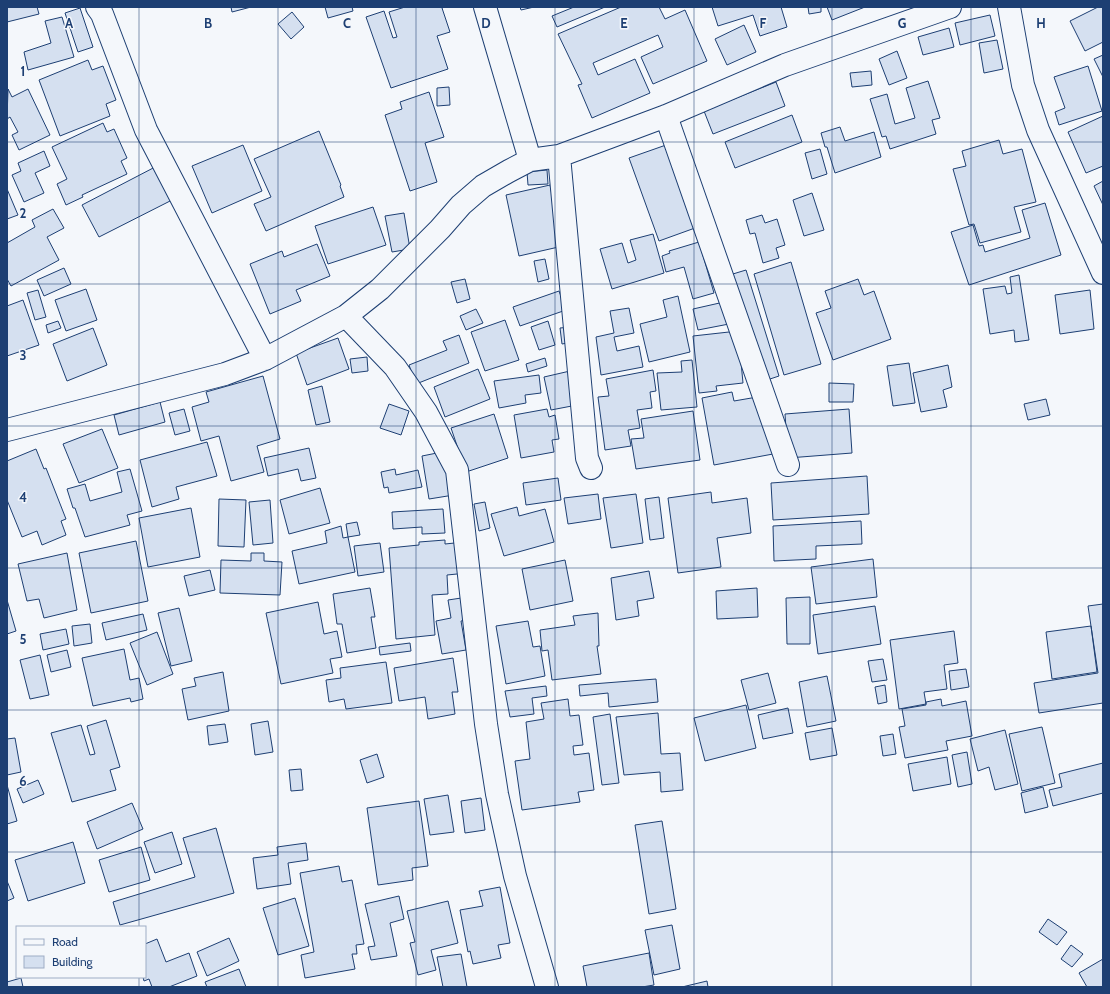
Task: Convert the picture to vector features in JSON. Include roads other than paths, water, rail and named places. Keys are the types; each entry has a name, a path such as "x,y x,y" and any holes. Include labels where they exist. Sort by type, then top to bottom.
{"street":[{"path":"97,7 102,14 146,130 265,359"},
{"path":"485,7 530,160"},
{"path":"7,430 225,374 265,359 346,316 380,289 440,229 460,205 483,186 530,160 560,156 666,116 785,65 950,7"},
{"path":"1009,7 1023,86 1038,130 1103,273"},
{"path":"666,116 788,465"},
{"path":"560,156 587,458 591,468"},
{"path":"346,316 395,367 426,412 457,470 486,724 497,794 515,876 547,987"}]}
